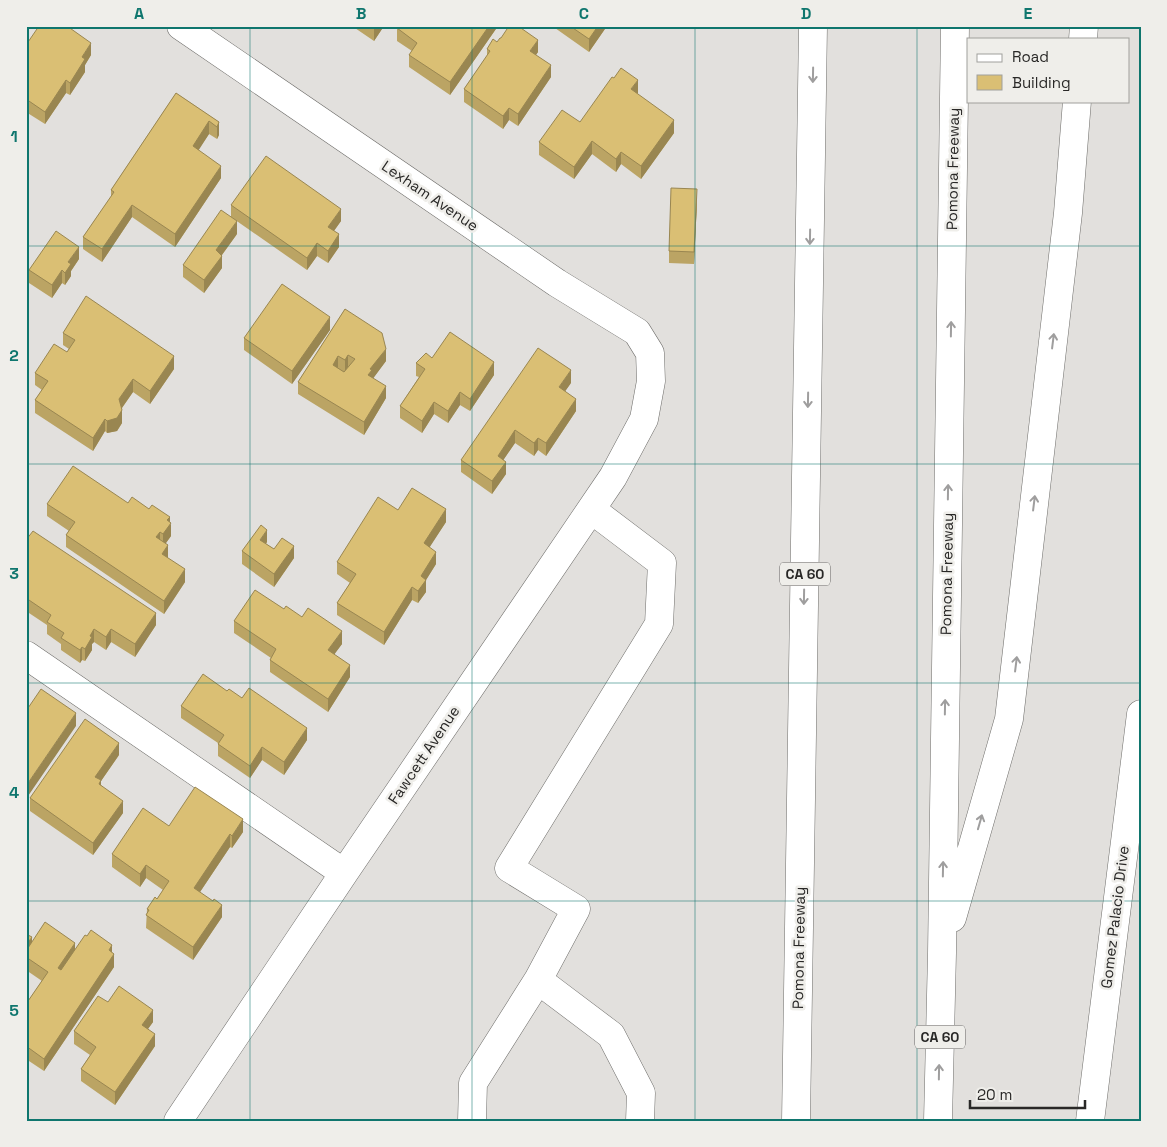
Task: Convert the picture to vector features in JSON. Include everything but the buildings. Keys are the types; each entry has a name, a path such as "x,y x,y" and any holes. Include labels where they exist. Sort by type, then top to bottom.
{"main road":[{"name":"Lexham Avenue","path":"181,26 557,283 636,332 650,353 650,381"},
{"name":"Pomona Freeway","path":"796,1121 813,26"},
{"name":"Pomona Freeway","path":"938,1121 955,26"},
{"path":"942,953 1009,719 1068,213 1077,102"},
{"name":"Fawcett Avenue","path":"178,1121 344,872 592,510 613,477 644,419 650,381"},
{"path":"472,1121 473,1083 538,980 576,909 509,868 659,624 662,563 592,510"},
{"path":"26,655 344,872"},
{"name":"Gomez Palacio Drive","path":"1090,1121 1141,714"},
{"path":"538,980 611,1035 641,1093 640,1121"}]}
